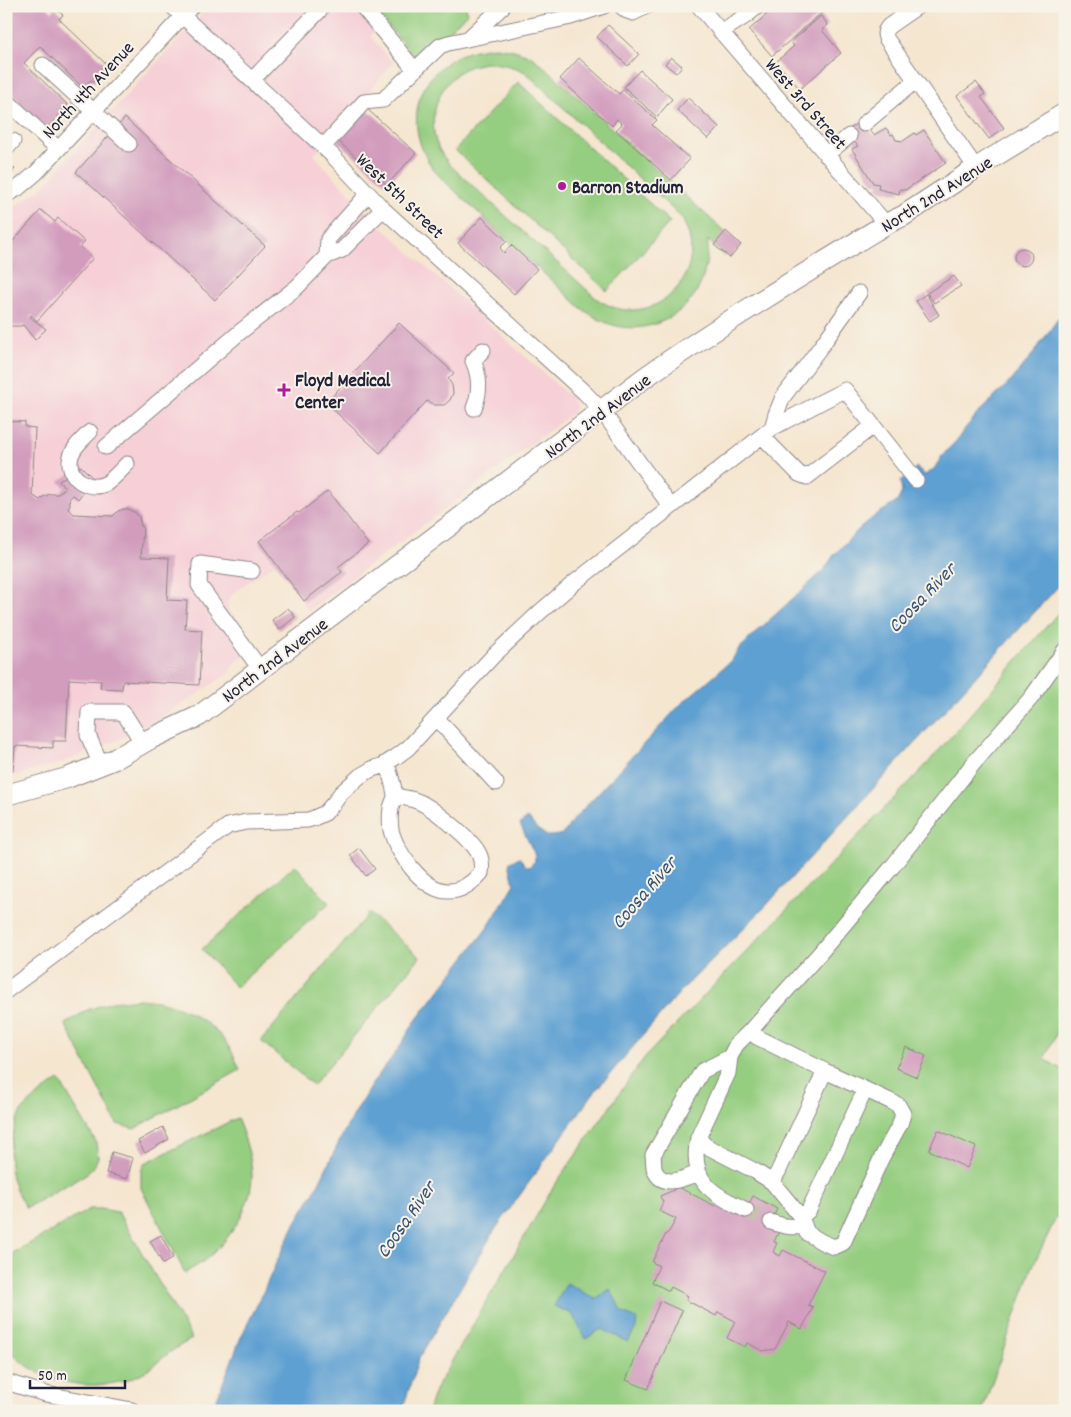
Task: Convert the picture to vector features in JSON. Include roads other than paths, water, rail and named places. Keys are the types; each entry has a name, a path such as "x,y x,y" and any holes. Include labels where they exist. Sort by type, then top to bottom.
{"main road":[{"name":"North 2nd Avenue","path":"6,795 67,778 101,765 115,759 144,738 199,716 644,378 685,349 886,224 903,216 1063,114"}],"street":[{"path":"252,80 322,6"},
{"path":"362,6 415,70"},
{"path":"468,39 503,6"},
{"path":"323,147 364,102 383,100 440,46 571,16 604,6"},
{"path":"622,6 627,11 633,13 647,6"},
{"name":"West 3rd Street","path":"699,6 886,224"},
{"path":"922,7 889,26 884,33 888,42 976,168"},
{"name":"West 5th Street","path":"182,9 252,80 323,147 368,194 586,392 671,506"},
{"name":"North 4th Avenue","path":"6,194 17,189 36,173 182,9"},
{"path":"721,32 748,9"},
{"path":"42,65 129,144"},
{"path":"864,124 915,81"},
{"path":"6,100 58,149"},
{"path":"826,155 849,136"},
{"path":"326,256 328,238 368,194"},
{"path":"106,447 240,332 297,286 326,256 342,250 383,208"},
{"path":"767,432 783,397 859,293"},
{"path":"474,408 477,402 479,387 477,368 473,361 483,350"},
{"path":"6,991 228,826 246,822 300,821 314,818 324,813 334,803 340,793 360,776 387,763 408,748 494,655 540,612 671,506 767,432 845,390 916,480"},
{"path":"767,432 799,474 806,477 874,426"},
{"path":"90,432 74,450 70,460 73,474 79,481 93,486 101,486 111,480 127,464"},
{"path":"252,571 200,564 199,585 260,670"},
{"path":"746,1210 708,1189 698,1173 695,1162 698,1138 728,1073 730,1057 736,1045 820,953 892,867 973,764 1031,698 1065,650"},
{"path":"101,765 88,735 89,712 123,712 144,738"},
{"path":"436,718 496,783"},
{"path":"387,763 395,796 390,820 393,837 402,855 423,880 440,890 449,891 467,885 481,873 482,863 475,846 458,829 415,800 395,796"},
{"path":"698,1138 706,1146 755,1171 772,1182 803,1221 807,1233 834,1247 843,1243 903,1114 898,1105 757,1037 750,1031"},
{"path":"698,1173 670,1182 659,1178 654,1170 653,1155 702,1071 730,1057"},
{"path":"772,1182 825,1071"},
{"path":"771,1222 793,1228 803,1221 865,1090"},
{"path":"6,1382 46,1394 109,1408 132,1410"}],"water":[{"name":"Coosa River","path":"1065,309 1065,579 764,908 680,992 592,1095 494,1231 419,1358 402,1411 212,1411 241,1337 296,1222 373,1082 397,1051 414,1023 488,927 514,884 509,863 519,857 529,867 535,861 535,855 520,824 528,818 536,828 547,836 559,835 564,832 570,823 682,703 732,660 738,650 752,636 824,570 834,555 858,530 876,515 897,502 902,492 900,481 917,467 925,475 934,469 942,456 980,411 1013,379"},
{"path":"567,1283 595,1299 610,1289 623,1313 637,1319 636,1328 628,1342 601,1329 586,1339 572,1314 554,1306"}],"tunnel":[{"path":"746,1210 771,1222"}],"place":[{"name":"Barron Stadium","path":"562,186"},
{"name":"Floyd Medical Center","path":"284,390"}]}
